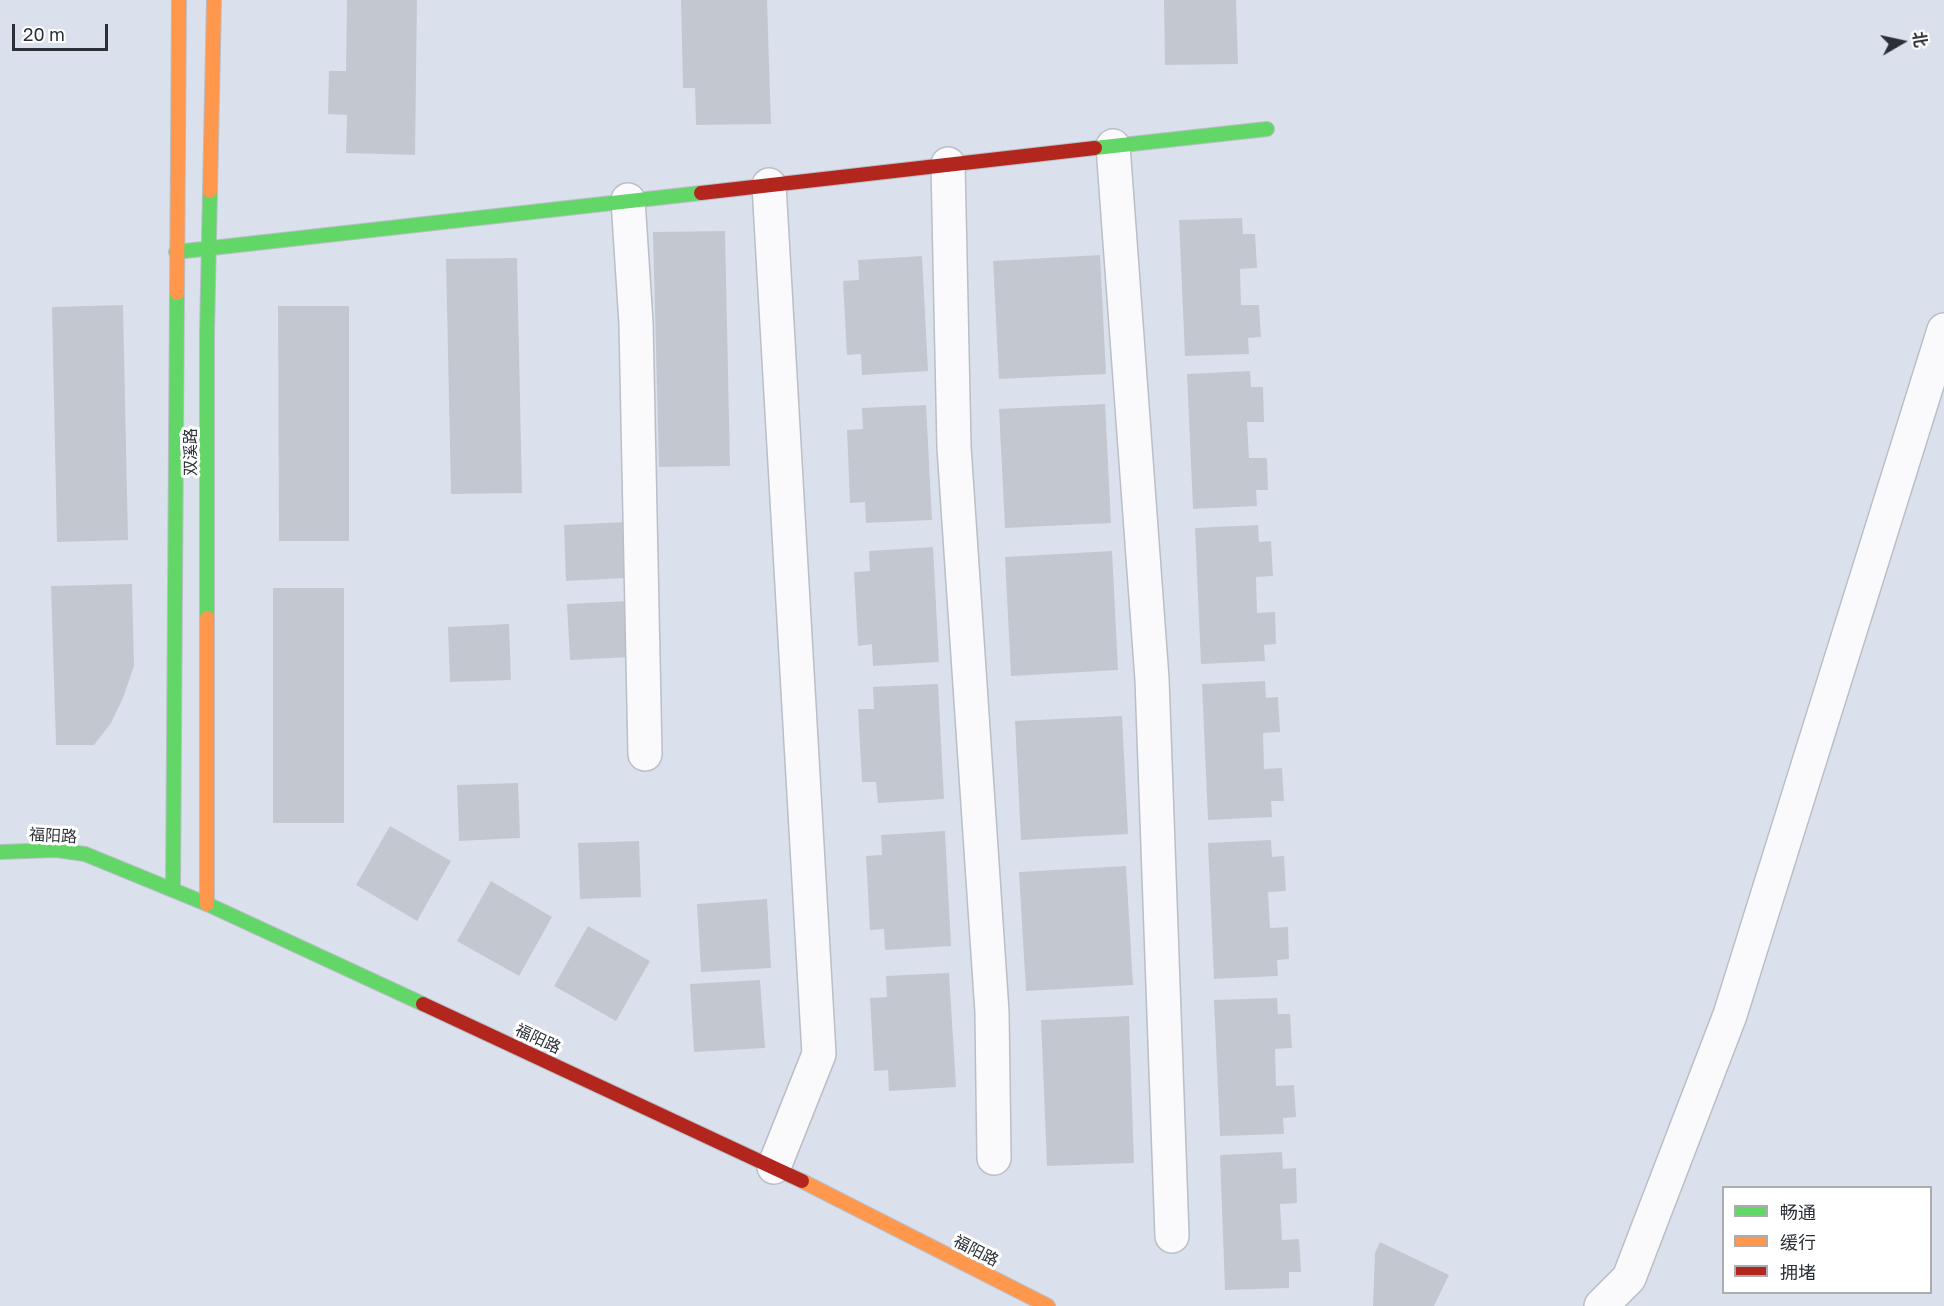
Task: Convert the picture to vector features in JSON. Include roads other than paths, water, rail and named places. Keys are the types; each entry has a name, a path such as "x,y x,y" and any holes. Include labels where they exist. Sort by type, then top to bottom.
{"street":[{"name":"双溪路","path":"173,889 176,252 180,0"},
{"name":"双溪路","path":"207,904 207,332 214,0"},
{"path":"176,252 1267,129"},
{"path":"1113,146 1152,679 1172,1236"},
{"path":"948,164 954,447 992,1012 994,1158"},
{"path":"769,185 819,1054 774,1167"},
{"path":"628,200 636,323 645,754"},
{"path":"1601,1306 1629,1278 1730,1015 1944,330"},
{"name":"福阳路","path":"0,852 56,850 85,854 173,889 774,1167 1048,1306"}]}
